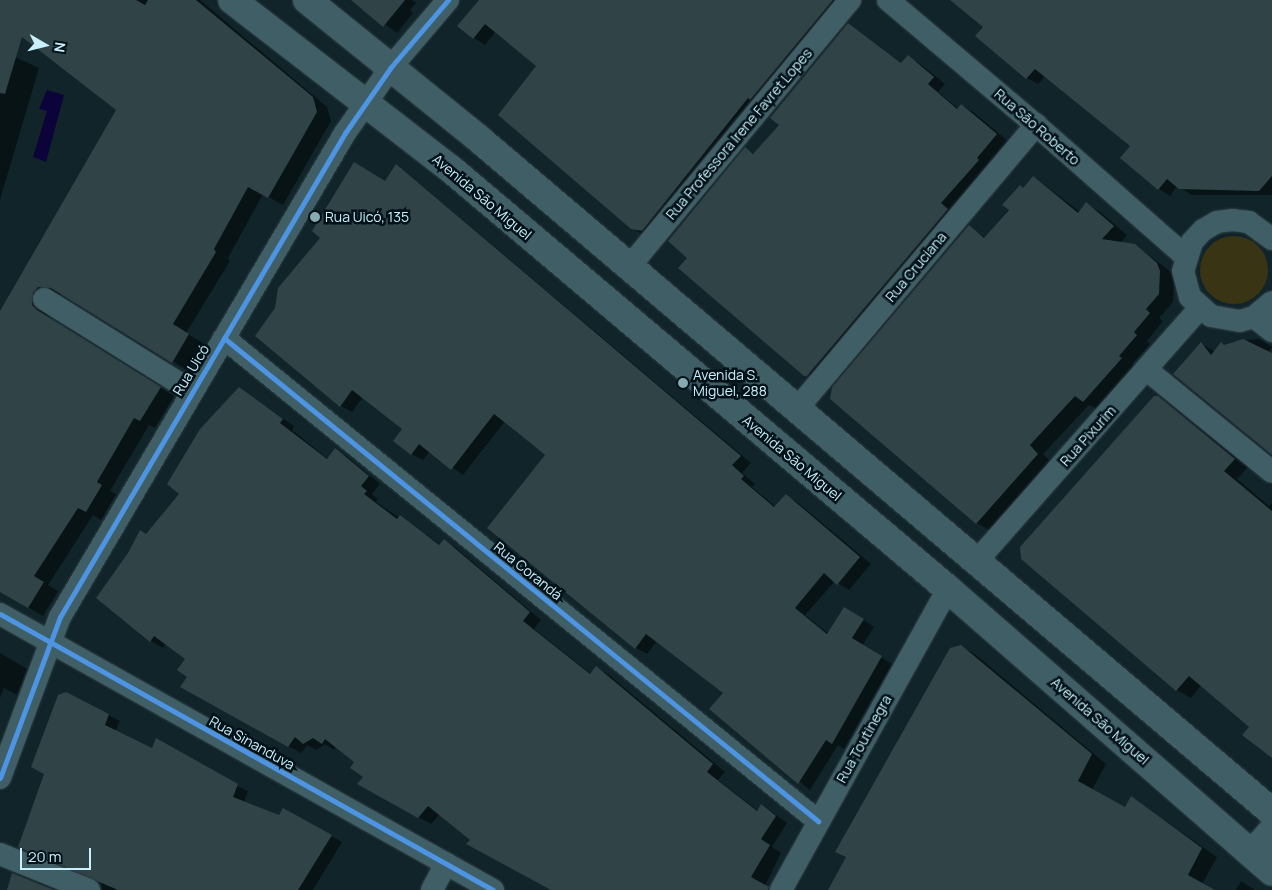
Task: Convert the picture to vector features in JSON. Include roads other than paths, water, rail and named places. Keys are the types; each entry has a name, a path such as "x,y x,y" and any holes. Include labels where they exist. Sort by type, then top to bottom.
{"main road":[{"name":"Avenida São Miguel","path":"232,0 466,183 948,589 1272,872"},
{"path":"307,0 391,67 629,267 975,563 1272,812"},
{"path":"1252,854 1272,831"}],"street":[{"name":"Rua Uicó","path":"0,778 48,642 192,391 365,104 391,67 448,0"},
{"name":"Rua Professora Irene Favret Lopes","path":"629,267 850,0"},
{"name":"Rua São Roberto","path":"888,0 1036,125 1185,256"},
{"name":"Rua Cruciana","path":"796,410 1036,125"},
{"path":"1269,230 1249,222 1233,220 1217,222 1203,230 1192,242 1185,256 1185,284 1200,308 1225,320 1254,317 1272,302"},
{"path":"44,299 192,391"},
{"name":"Rua Pixurim","path":"975,563 1200,308"},
{"path":"1254,317 1272,331"},
{"name":"Rua Corandá","path":"224,338 818,821"},
{"path":"1147,370 1272,472"},
{"name":"Rua Toutinegra","path":"781,890 948,589"},
{"name":"Rua Sinanduva","path":"0,614 493,890"},
{"path":"0,854 89,890"},
{"path":"432,890 446,864"}],"place":[{"name":"Rua Uicó, 135","path":"315,217"},
{"name":"Avenida S. Miguel, 288","path":"683,383"}]}
